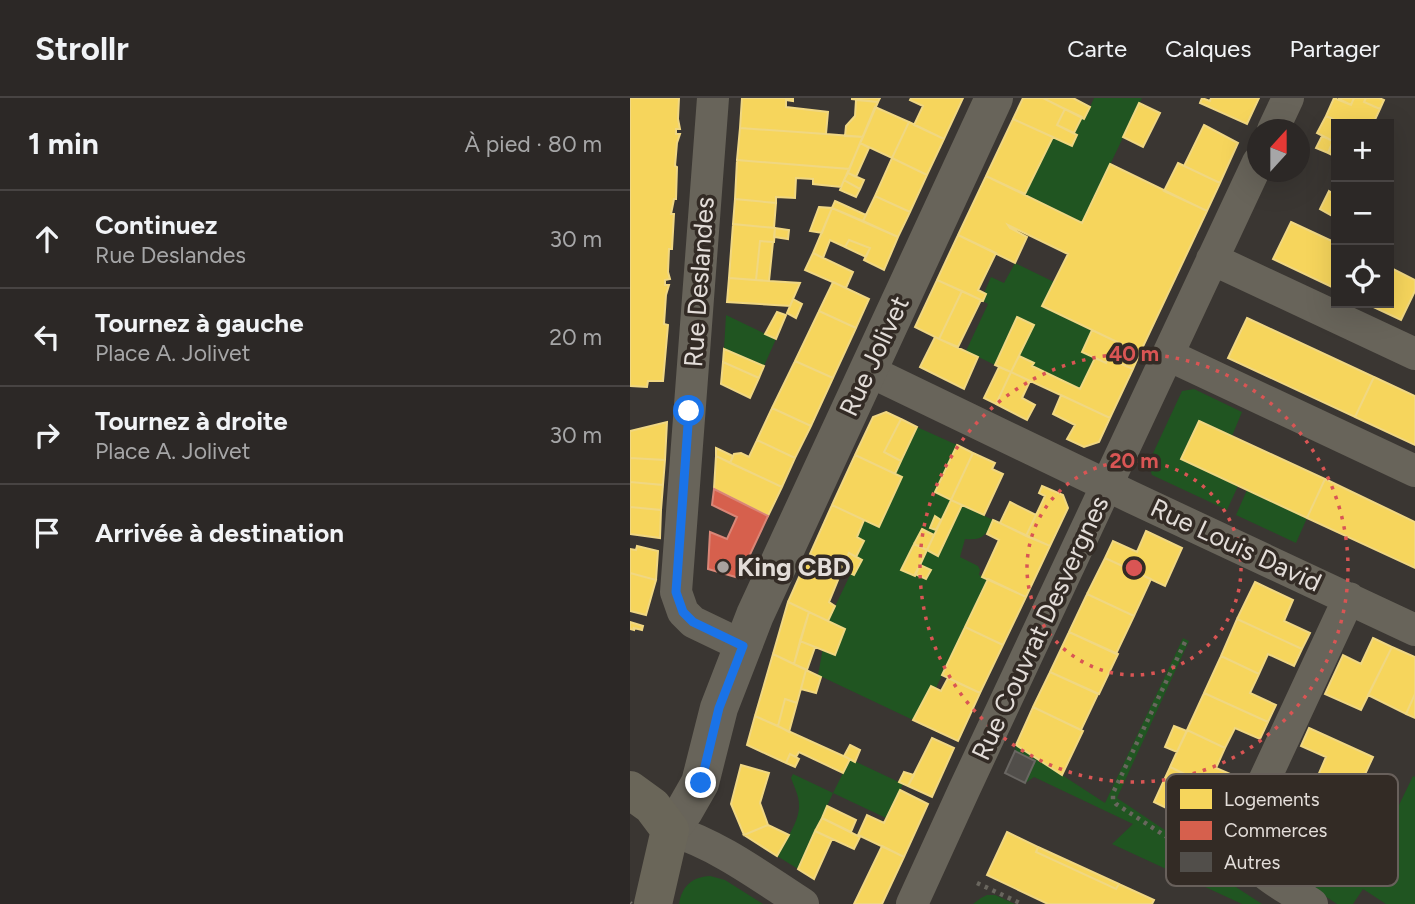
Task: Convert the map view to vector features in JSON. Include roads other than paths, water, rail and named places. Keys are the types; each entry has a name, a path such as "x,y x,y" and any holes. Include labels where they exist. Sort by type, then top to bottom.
{"main road":[{"path":"630,790 652,806 670,830 653,904"}],"street":[{"name":"Rue Deslandes","path":"713,98 676,592 683,612 693,622 749,630"},
{"name":"Rue Jolivet","path":"670,830 701,783 719,708 749,630 994,98"},
{"path":"1278,119 1287,98"},
{"name":"Rue Couvrat Desvergnes","path":"912,904 1249,182"},
{"path":"1212,260 1415,354"},
{"path":"1168,355 1415,471"},
{"name":"Rue Louis David","path":"867,370 1415,630"},
{"path":"1268,774 1349,598"},
{"path":"670,830 709,845 803,904"},
{"path":"1285,886 1312,904"}],"place":[{"name":"King CBD","path":"723,567"}]}
